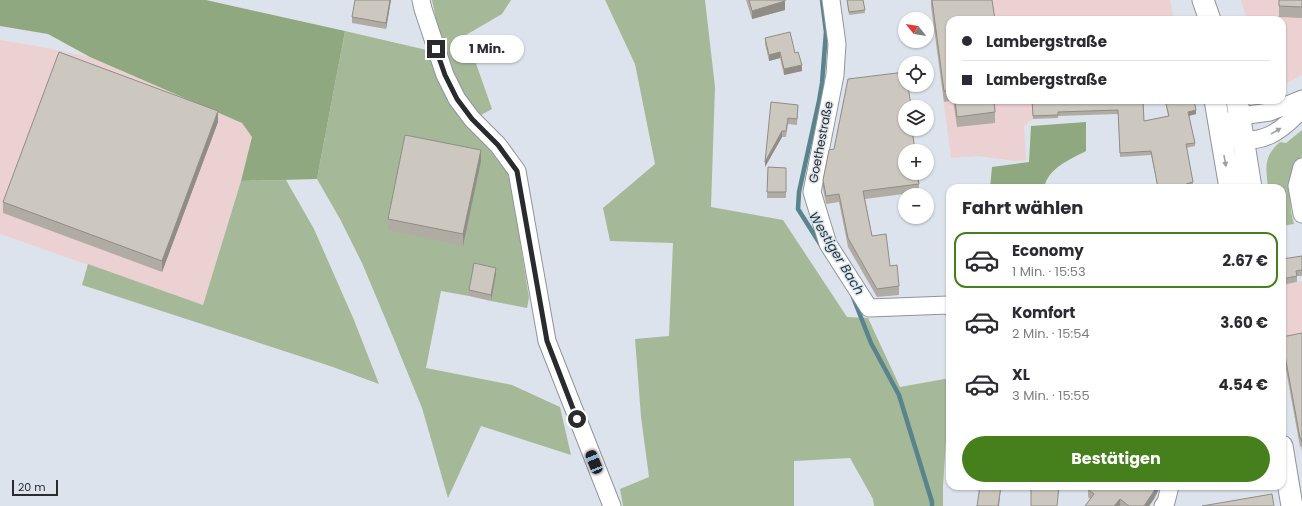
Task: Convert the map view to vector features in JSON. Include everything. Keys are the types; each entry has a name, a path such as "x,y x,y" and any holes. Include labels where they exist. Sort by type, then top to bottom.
{"main road":[{"path":"1216,104 1229,184"},
{"path":"1239,108 1250,184"},
{"path":"1286,470 1292,506"}],"street":[{"path":"421,0 445,75 457,99 472,119 498,145 517,171 547,341 612,506"},
{"name":"Goethestraße","path":"831,0 837,44 835,75 812,192 828,244 869,308 946,305"},
{"path":"1300,116 1267,137 1256,140 1244,141 1220,133 1230,122 1239,108 1270,112 1302,99"},
{"path":"1302,167 1297,186 1302,214"},
{"path":"1163,506 1166,502 1169,490"}],"shaded area":[{"path":"977,0 1170,0 1173,16 946,16 946,104 1122,104 1059,116 1058,118 1033,119 1024,126 1026,160 1015,161 978,156 951,158 934,29 934,12 932,12 931,6"},
{"path":"1241,0 1302,0 1302,75 1286,84 1286,16 1246,16"},
{"path":"0,40 90,57 242,123 252,137 241,181 203,305 0,234"},
{"path":"1302,281 1302,452 1286,370 1286,284"}],"green space":[{"path":"0,0 206,0 345,31 317,179 241,181 252,137 242,123 90,57 48,34 0,26"},
{"path":"432,0 511,0 502,14 466,35 492,109 481,115 466,100 442,48"},
{"path":"605,0 705,0 715,87 711,207 783,220 847,317 868,318 900,387 946,379 946,440 943,506 874,506 873,499 850,458 794,461 794,506 623,506 620,489 649,477 641,417 635,339 669,336 673,243 610,241 603,208 655,164 635,64"},
{"path":"345,31 431,51 451,106 507,169 529,298 527,308 491,301 474,269 469,296 441,291 426,368 512,385 560,407 571,455 481,426 448,498 422,408 393,337 362,263 340,219 317,179"},
{"path":"1086,122 1086,151 1060,165 1050,175 1045,184 990,184 992,167 1029,162 1031,126"},
{"path":"1302,130 1302,155 1292,189 1290,204 1294,224 1286,225 1286,184 1268,184 1266,168 1268,158 1275,147 1280,142 1286,143"},
{"path":"286,180 314,229 354,320 379,384 330,366 82,285 88,264 203,305 241,181"}],"building":[{"path":"355,0 390,0 386,23 352,17"},
{"path":"749,0 785,0 785,1 752,11"},
{"path":"847,0 863,0 865,10 849,12"},
{"path":"932,0 992,0 994,16 946,16 946,91 944,91"},
{"path":"1279,0 1302,0 1302,7 1279,6"},
{"path":"790,32 795,53 798,52 802,65 784,69 780,52 769,55 765,38"},
{"path":"59,52 218,111 162,261 3,202"},
{"path":"898,73 898,92 909,92 910,100 898,100 898,136 913,136 914,144 898,144 898,180 918,180 919,184 863,191 872,236 886,234 890,266 897,265 899,286 877,289 848,238 839,194 826,196 823,180 829,150 834,149 848,79"},
{"path":"771,102 798,105 797,119 788,118 786,131 782,131 765,162"},
{"path":"955,104 994,104 995,112 957,117"},
{"path":"1032,104 1143,104 1144,121 1169,116 1166,104 1195,104 1196,110 1188,112 1195,143 1186,144 1193,182 1186,184 1157,184 1151,151 1120,153 1118,110 1058,112 1058,115 1033,116"},
{"path":"405,135 481,150 463,234 388,219"},
{"path":"768,167 786,168 786,192 767,192"},
{"path":"1302,256 1302,270 1296,271 1297,276 1286,278 1286,258"},
{"path":"474,263 496,268 491,295 469,290"},
{"path":"1302,333 1302,442 1286,361 1286,336"},
{"path":"979,490 1000,490 998,506 977,506"},
{"path":"1031,490 1059,490 1057,506 1031,506"},
{"path":"1089,490 1154,490 1144,506 1129,506 1120,499 1114,506 1085,506 1094,494"},
{"path":"1272,494 1274,506 1202,506"}],"waterway":[{"name":"Westiger Bach","path":"822,0 826,32 822,83 799,192 798,209 822,247"},
{"name":"Westiger Bach","path":"853,297 871,343 899,395 932,506"}],"route":[{"path":"436,49 445,75 457,99 472,119 498,145 517,171 547,341 577,419"}]}
